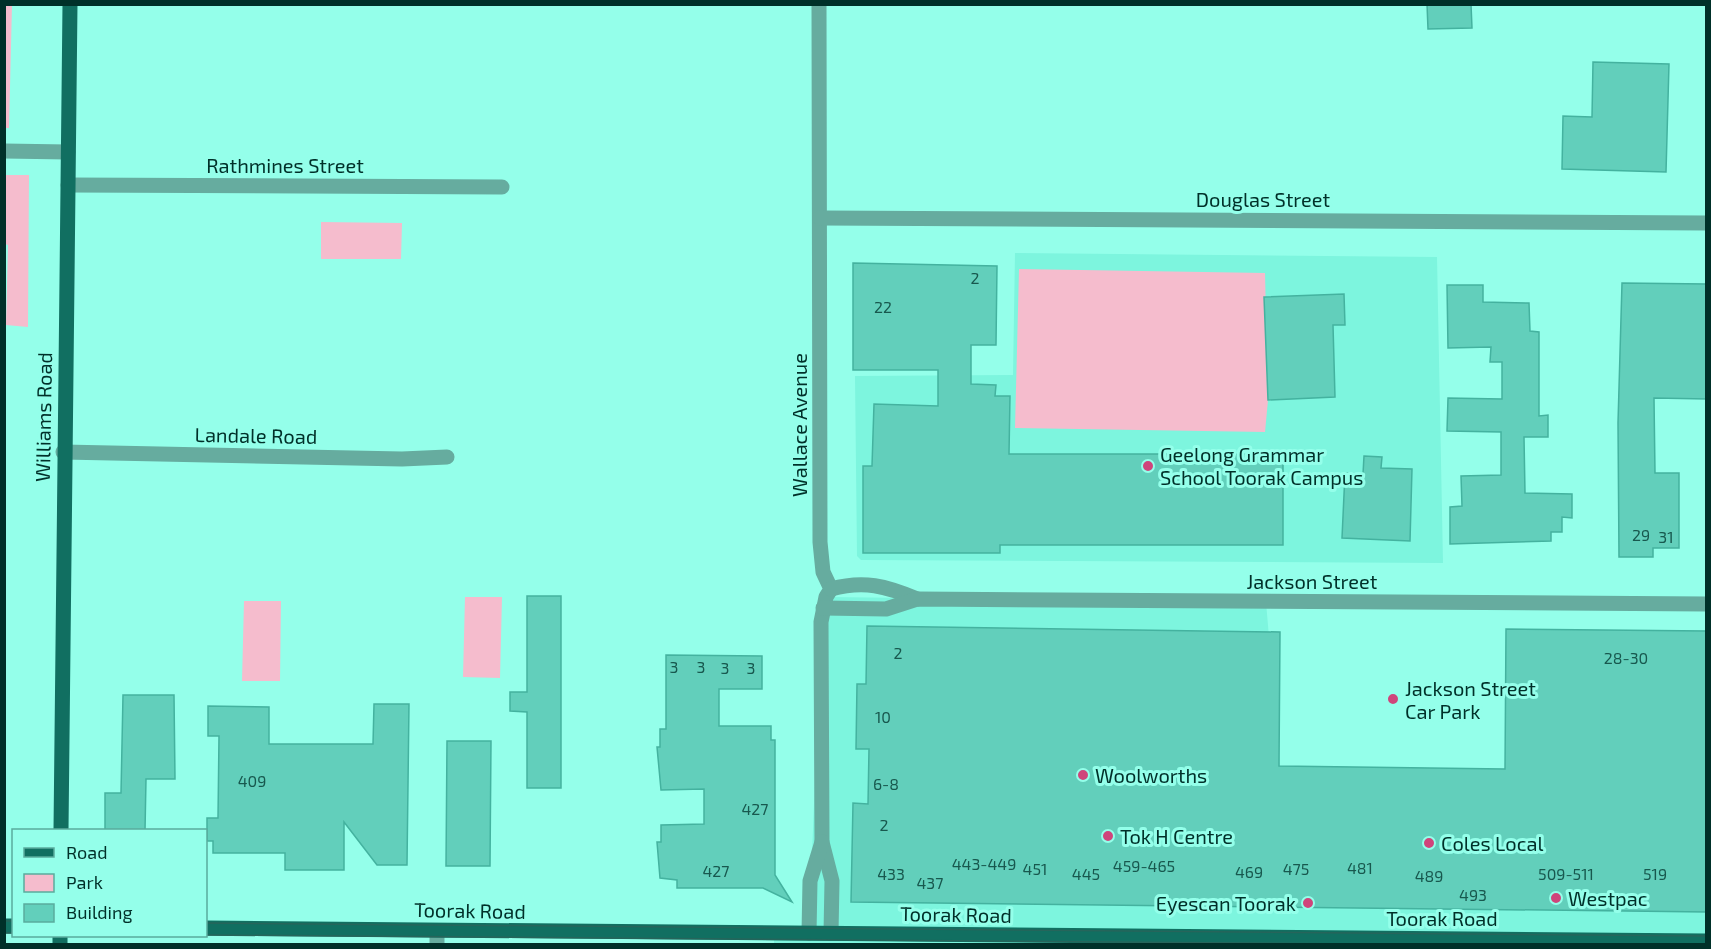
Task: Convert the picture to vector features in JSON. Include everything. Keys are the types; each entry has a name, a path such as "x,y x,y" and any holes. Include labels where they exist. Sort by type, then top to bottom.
{"main road":[{"name":"Williams Road","path":"61,829 63,452 70,4"},
{"name":"Toorak Road","path":"207,928 437,938 774,939 809,933 831,933 1390,942 1650,943 1707,941"}],"street":[{"name":"Wallace Avenue","path":"819,4 819,542 823,572 831,589"},
{"path":"4,151 68,152"},
{"name":"Rathmines Street","path":"68,185 502,187"},
{"name":"Douglas Street","path":"820,218 1707,223"},
{"name":"Landale Road","path":"63,452 390,459 447,458"},
{"name":"Jackson Street","path":"831,589 849,584 886,586 917,599"},
{"path":"831,589 823,608 822,842 832,881 831,933"},
{"name":"Jackson Street","path":"823,608 886,609 917,599 1707,604"},
{"path":"809,933 810,881 822,842"}],"shaded area":[{"name":"Geelong Grammar School Toorak Campus","path":"1015,253 1437,257 1443,563 861,560 857,556 855,376 1013,375"},
{"path":"826,597 1266,602 1280,766 1505,769 1706,683 1706,944 774,944 774,934 809,933 821,622"}],"green space":[{"path":"5,4 12,5 9,128 4,128"},
{"path":"4,175 29,175 28,327 6,325 8,245 5,244"},
{"path":"321,222 402,223 401,259 321,259"},
{"path":"1019,269 1265,273 1268,400 1265,432 1015,428"},
{"path":"465,597 502,597 500,678 463,677"},
{"path":"244,601 281,601 280,681 242,681"}],"building":[{"path":"1427,4 1471,4 1472,28 1428,29"},
{"path":"1593,62 1669,64 1666,172 1562,169 1563,116 1592,117"},
{"path":"853,263 997,266 996,345 971,345 971,384 996,385 995,396 1010,396 1009,454 1283,454 1283,545 1000,545 1000,553 863,553 863,466 872,466 874,404 938,406 938,370 853,370"},
{"path":"1622,283 1707,284 1707,399 1654,398 1655,473 1679,473 1679,548 1653,548 1653,557 1619,557 1618,423"},
{"path":"1447,285 1483,285 1483,302 1529,303 1530,331 1539,332 1539,416 1548,415 1548,437 1524,437 1525,493 1572,494 1572,518 1562,517 1562,532 1551,532 1551,541 1450,544 1450,507 1462,506 1461,476 1501,475 1501,432 1447,431 1448,398 1502,399 1502,362 1490,362 1491,347 1448,348"},
{"path":"1344,294 1345,325 1333,325 1335,397 1268,400 1264,297"},
{"path":"1364,456 1382,457 1381,468 1412,469 1410,541 1342,538 1345,473 1363,474"},
{"path":"527,596 561,596 561,788 527,788 527,712 510,711 510,692 527,692"},
{"path":"867,626 1280,632 1279,766 1505,769 1506,629 1707,631 1707,912 851,902 853,803 868,804 869,749 856,749 857,684 866,684"},
{"path":"666,655 762,656 762,689 719,689 719,726 771,726 771,740 775,740 775,875 792,902 763,888 677,888 677,880 660,878 657,842 661,842 661,825 704,824 704,789 661,790 657,747 660,747 660,729 666,729"},
{"path":"123,695 174,695 175,779 146,779 145,829 105,829 105,793 121,793"},
{"path":"374,704 409,704 407,865 377,865 344,822 344,870 285,870 285,853 213,853 213,841 207,841 207,818 218,818 219,736 208,736 208,706 269,707 269,744 373,744"},
{"path":"447,741 491,741 490,866 446,866"}],"tram line":[{"path":"4,921 12,921"},
{"path":"207,923 1706,936"},
{"path":"4,933 12,933"},
{"path":"207,935 1365,944"}],"place":[{"name":"Geelong Grammar School Toorak Campus","path":"1148,466"},
{"name":"Jackson Street Car Park","path":"1393,699"},
{"name":"Woolworths","path":"1083,775"},
{"name":"Tok H Centre","path":"1108,836"},
{"name":"Coles Local","path":"1429,843"},
{"name":"Westpac","path":"1556,898"},
{"name":"Eyescan Toorak","path":"1308,903"}]}
